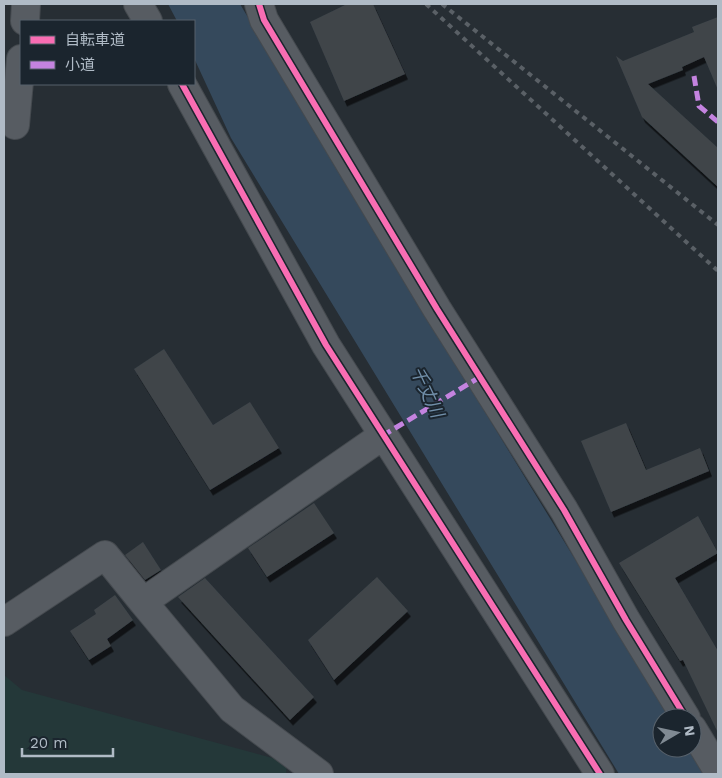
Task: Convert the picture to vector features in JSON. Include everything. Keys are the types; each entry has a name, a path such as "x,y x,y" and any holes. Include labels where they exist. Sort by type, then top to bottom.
{"street":[{"path":"24,20 26,4"},
{"path":"138,4 147,20"},
{"path":"259,4 264,20 437,309 564,510 626,620 680,708"},
{"path":"15,125 20,70"},
{"path":"183,85 326,345 382,436 600,774"},
{"path":"143,602 382,436"},
{"path":"4,622 106,555 232,709 319,774"},
{"path":"702,745 718,771"}],"green space":[{"path":"4,675 22,690 287,762 286,774 4,774"}],"water":[{"name":"千丈川","path":"168,4 240,4 419,304 666,708 652,708 652,758 696,758 706,774 619,774 231,138 195,60 195,20 176,20"}],"building":[{"path":"347,4 373,4 405,74 344,101 310,22"},
{"path":"718,17 718,90 704,57 682,67 683,70 648,84 718,148 718,187 642,117 616,56 623,61 694,32 692,27"},
{"path":"164,349 213,425 250,402 279,448 210,490 134,369"},
{"path":"626,423 646,470 700,448 709,471 611,512 581,441"},
{"path":"314,503 334,533 267,577 248,548"},
{"path":"698,516 718,553 675,578 718,651 718,733 683,660 680,661 619,563"},
{"path":"143,542 161,570 145,580 125,555"},
{"path":"377,577 408,611 334,680 308,640"},
{"path":"205,578 314,697 290,720 178,597"},
{"path":"115,595 133,620 107,639 111,646 89,660 70,631 96,614 94,610"}],"railway":[{"path":"426,4 718,271"},
{"path":"442,4 718,225"}],"marked path":[{"path":"694,76 699,106 718,122"},
{"path":"382,436 480,377"}],"cycle path":[{"path":"259,4 264,20 437,309 564,510 626,620 680,708"},
{"path":"183,85 326,345 600,774"}]}
